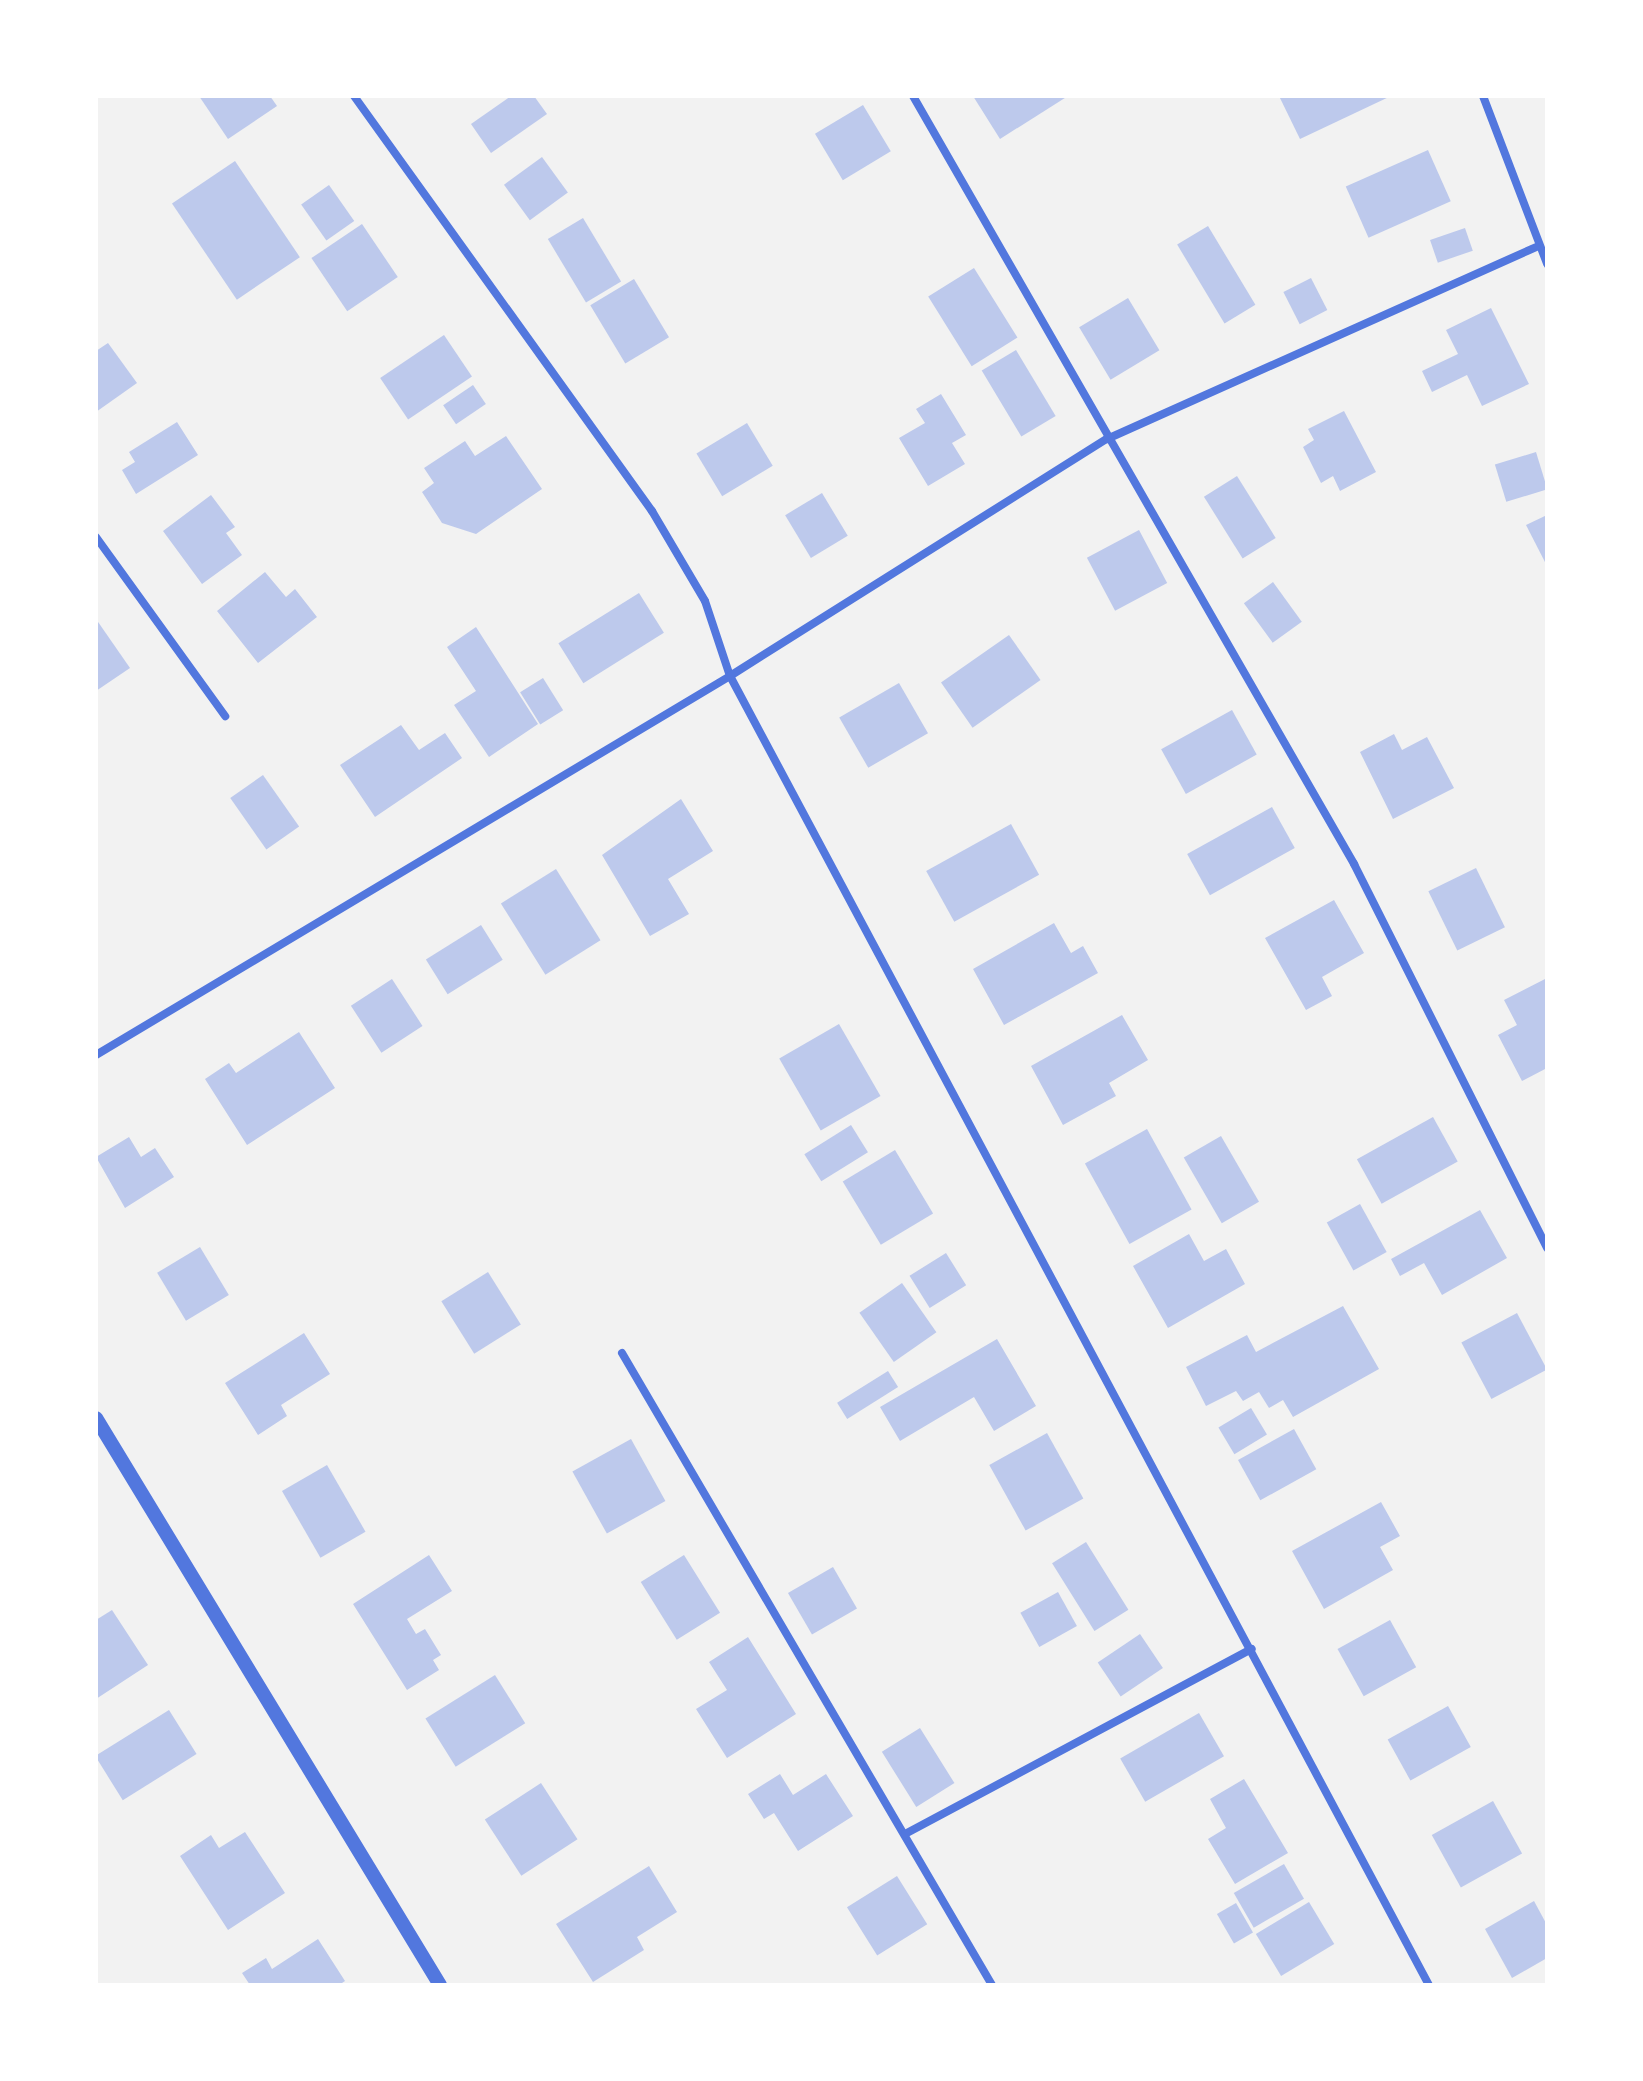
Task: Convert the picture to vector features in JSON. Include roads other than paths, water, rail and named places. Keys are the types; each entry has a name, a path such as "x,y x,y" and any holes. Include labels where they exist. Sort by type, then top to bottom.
{"street":[{"path":"354,96 652,511 705,601 730,676 1429,1985"},
{"path":"913,96 1107,439 1140,482 1354,864 1547,1248"},
{"path":"1483,96 1536,247 1547,264"},
{"path":"96,1055 730,676 1107,439 1536,247"},
{"path":"96,537 225,716"},
{"path":"622,1353 992,1985"},
{"path":"96,1418 440,1985"},
{"path":"905,1834 1252,1649"}]}
